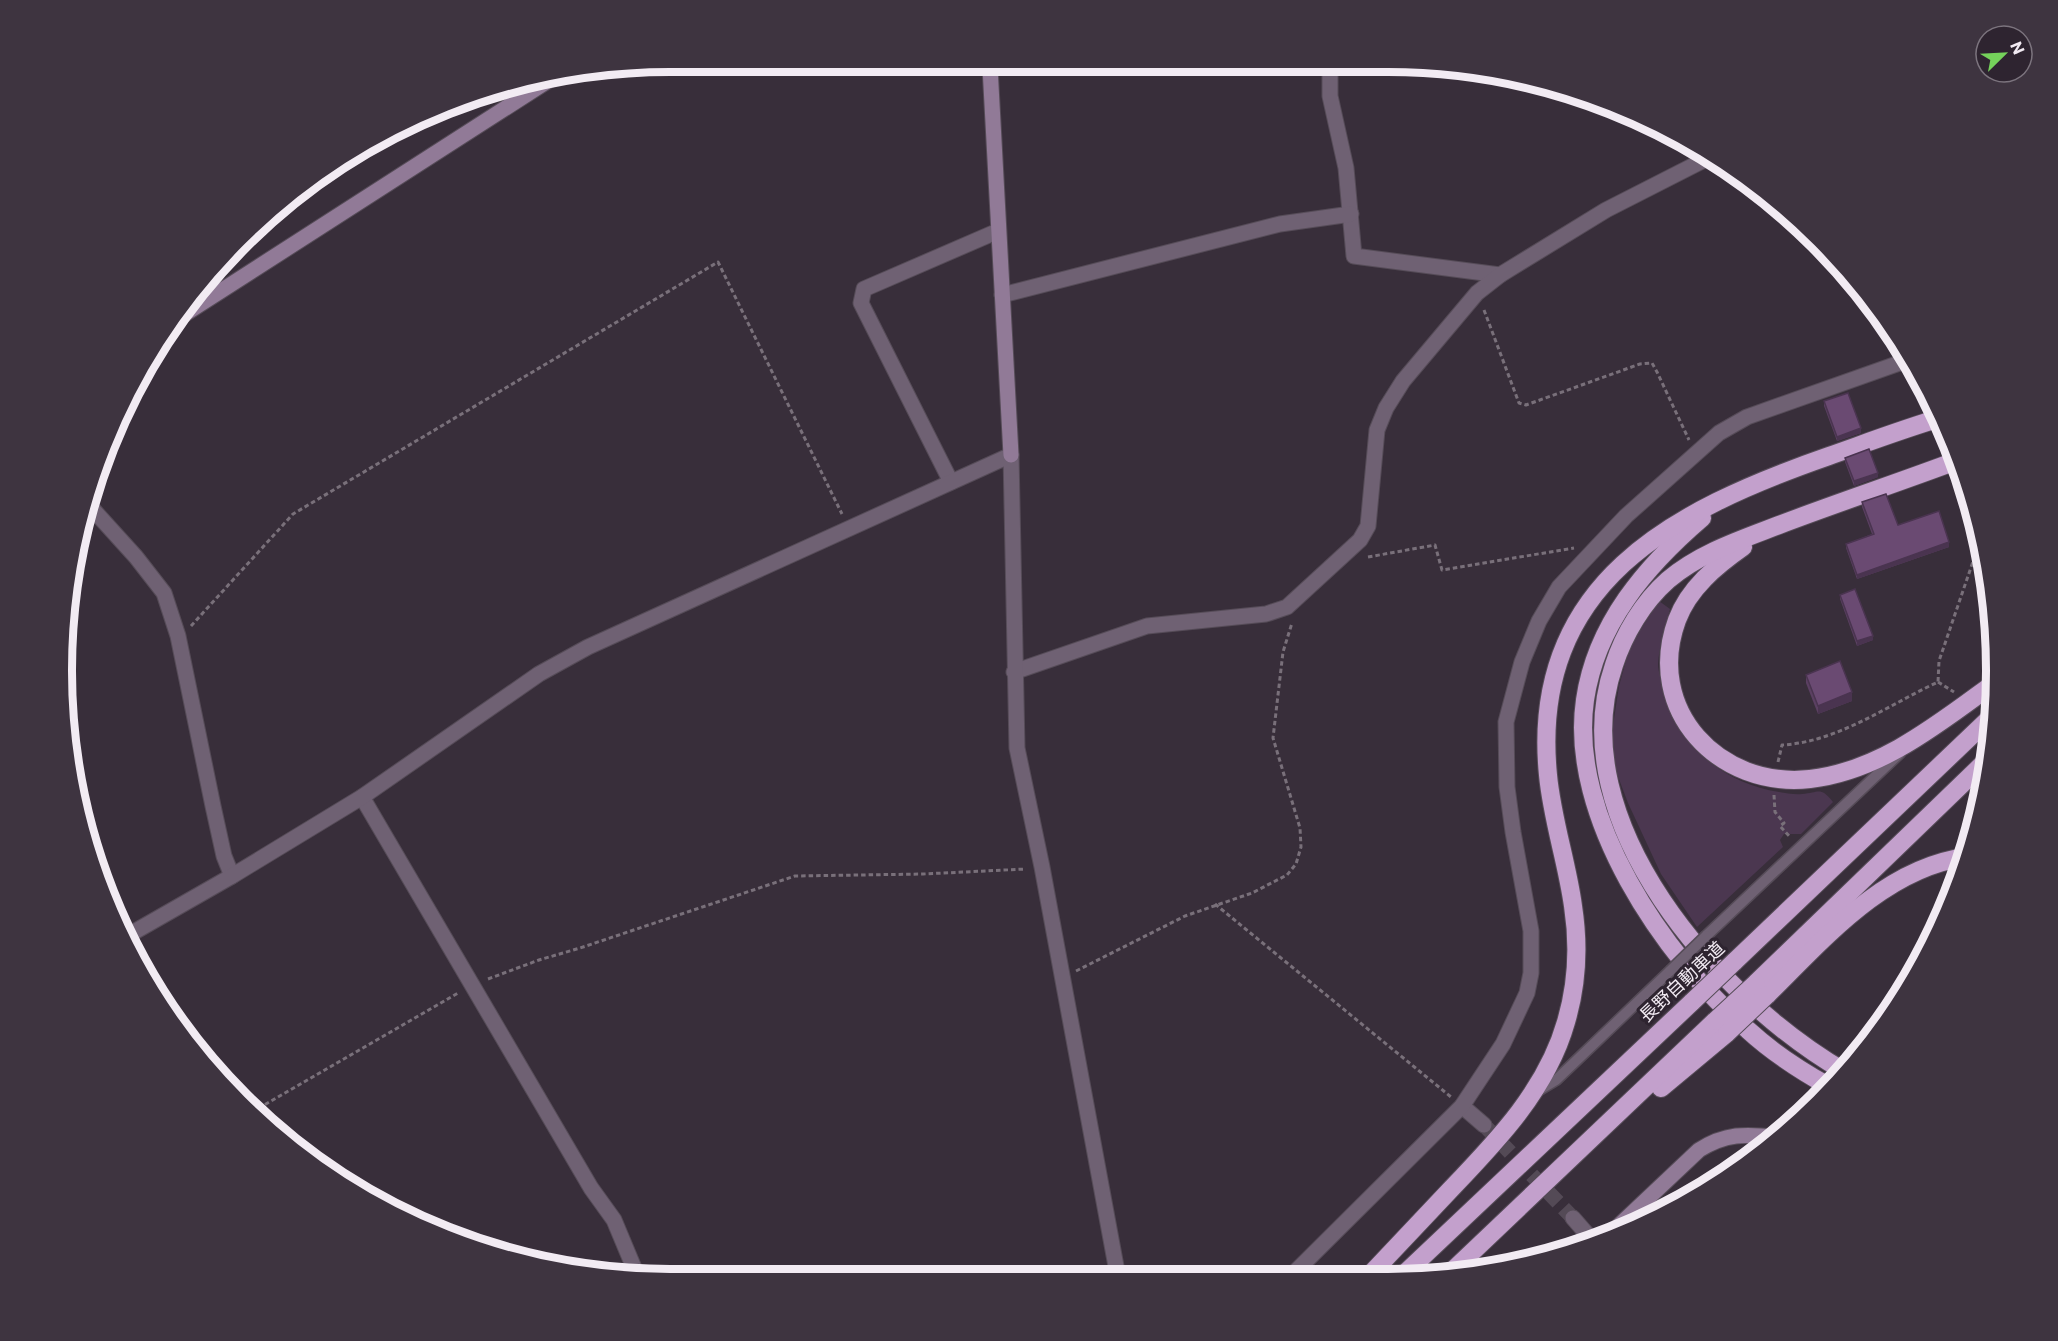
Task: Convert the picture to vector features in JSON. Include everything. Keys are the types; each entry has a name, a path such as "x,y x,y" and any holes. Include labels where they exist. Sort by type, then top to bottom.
{"highway":[{"path":"1376,1269 1514,1121 1547,1068 1565,1025 1573,994 1576,966 1573,907 1553,811 1546,741 1555,673 1566,642 1579,618 1597,592 1629,557 1675,524 1774,475 1931,421"},
{"path":"1836,1066 1805,1048 1764,1015 1725,978 1676,921 1648,876 1630,841 1609,782 1603,752 1602,723 1611,674 1619,651 1646,604 1665,582 1684,567 1730,544 1949,464"},
{"path":"1743,489 1711,510 1687,531 1646,573 1618,608 1596,656 1585,701 1583,748 1586,774 1599,818 1617,858 1645,908 1675,953 1714,997 1748,1030 1772,1049 1822,1082"},
{"path":"1789,521 1745,546 1703,579 1677,619 1672,639 1671,679 1682,714 1703,745 1734,768 1769,779 1792,781 1832,775 1862,765 1908,744 1986,690"},
{"name":"長野自動車道","path":"1410,1268 1984,724"},
{"path":"1459,1265 1549,1179 1761,989 1977,770"},
{"path":"1761,989 1881,891 1933,865 1955,859"}],"street":[{"path":"990,72 1011,455 1017,748 1042,867 1117,1269"},
{"path":"1330,72 1330,96 1346,168 1354,256 1500,275"},
{"path":"195,308 538,87"},
{"path":"1014,672 1147,626 1266,614 1287,607 1360,540 1368,526 1377,430 1386,408 1402,381 1477,293 1500,275 1606,210 1702,161"},
{"path":"1002,295 1280,225 1351,214"},
{"path":"951,482 861,303 864,289 998,231"},
{"path":"1298,1269 1462,1106 1503,1044 1527,993 1531,973 1531,931 1507,788 1506,722 1522,662 1539,621 1559,587 1626,516 1719,433 1747,417 1901,363"},
{"path":"133,933 363,797 539,674 588,647 1011,455"},
{"path":"94,510 136,557 164,593 177,636 224,856 232,876"},
{"path":"363,797 591,1188 614,1220 634,1268"},
{"path":"1462,1106 1484,1125"},
{"path":"1626,1219 1699,1150 1715,1140 1733,1135 1762,1136"},
{"path":"1573,1218 1587,1234"}],"lane":[{"path":"1531,1095 1556,1080 1908,744"}],"path":[{"path":"177,636 192,625 293,514 718,262 849,529"},
{"path":"1477,293 1519,403 1526,405 1640,364 1652,363 1690,443 1698,450"},
{"path":"1341,558 1362,558 1435,545 1442,570 1574,548 1590,552"},
{"path":"1938,682 1939,661 1975,557"},
{"path":"1063,977 1185,916 1252,893 1287,875 1296,864 1301,847 1300,828 1273,738 1283,652 1288,630 1293,621"},
{"path":"1938,682 1957,695"},
{"path":"1777,767 1782,745 1800,744 1818,739 1938,682"},
{"path":"1774,790 1775,812 1784,824 1780,826 1796,843"},
{"path":"261,1107 473,985 539,960 795,876 923,874 1042,867"},
{"path":"1215,904 1462,1106"}],"shaded area":[{"path":"1659,601 1670,609 1660,650 1659,674 1671,711 1680,729 1692,745 1722,771 1739,780 1788,793 1822,792 1833,802 1801,834 1784,834 1780,840 1783,847 1697,927 1661,874 1628,803 1614,766 1612,732 1619,686 1630,646"}],"building":[{"path":"1848,393 1861,428 1837,437 1824,401"},
{"path":"1869,449 1878,473 1854,481 1845,458"},
{"path":"1886,494 1898,525 1939,511 1949,542 1857,575 1846,544 1874,534 1862,502"},
{"path":"1855,589 1873,636 1857,641 1840,595"},
{"path":"1840,661 1852,692 1818,706 1806,675"}],"tunnel":[{"path":"1484,1125 1573,1218"}]}
